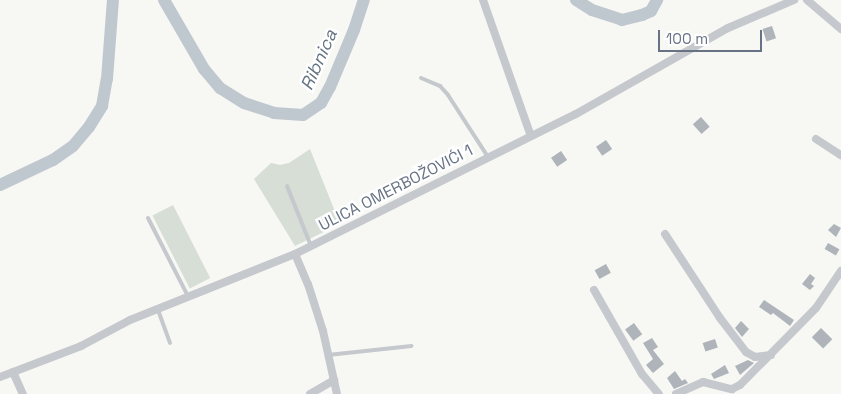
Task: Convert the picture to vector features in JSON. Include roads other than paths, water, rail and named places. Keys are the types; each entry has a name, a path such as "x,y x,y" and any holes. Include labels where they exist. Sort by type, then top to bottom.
{"street":[{"path":"483,0 531,136"},
{"name":"ULICA OMERBOŽOVIĆI 1","path":"0,377 81,346 188,296 295,254 576,114 728,28 794,0"},
{"path":"807,0 841,29"},
{"path":"816,139 841,155"},
{"path":"665,234 720,318 746,352 755,357 771,355"},
{"path":"295,254 308,284 337,394"},
{"path":"676,394 703,382 732,389 751,376 816,308 841,272"},
{"path":"594,290 656,392"},
{"path":"13,372 23,394"},
{"path":"310,394 334,380"}],"lane":[{"path":"421,78 440,86 448,95 488,157"},
{"path":"287,186 311,246"},
{"path":"148,218 188,296"},
{"path":"158,309 170,343"},
{"path":"328,355 412,346"}],"waterway":[{"name":"Ribnica","path":"0,185 53,160 73,146 89,127 102,106 107,79 113,0"},
{"name":"Ribnica","path":"164,0 204,69 220,88 244,103 274,113 303,115 321,103 330,87 354,30 364,0"},
{"name":"Ribnica","path":"576,0 592,10 622,20 651,11 657,0"}]}
